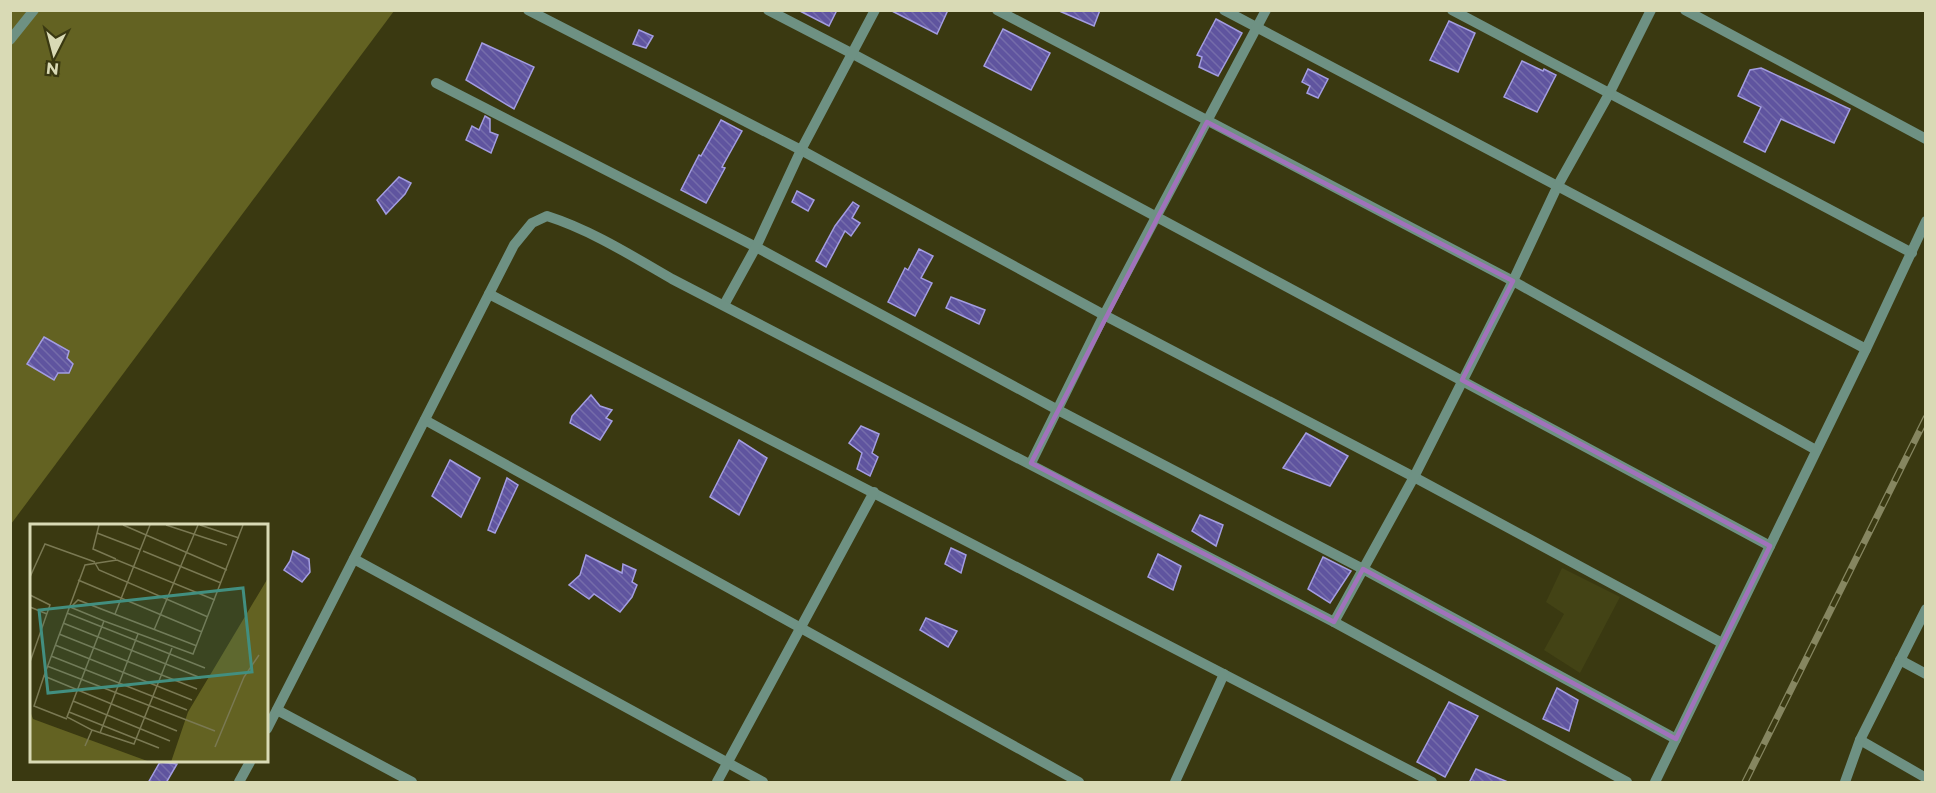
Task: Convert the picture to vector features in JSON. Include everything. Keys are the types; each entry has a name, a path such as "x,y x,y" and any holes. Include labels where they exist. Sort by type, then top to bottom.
{"street":[{"path":"10,40 34,10"},
{"path":"528,10 801,150 1104,315 1414,477 1722,643"},
{"path":"768,10 1770,546"},
{"path":"724,305 756,247 801,150 875,10"},
{"path":"997,10 1512,281 1816,450"},
{"path":"1224,10 1866,349"},
{"path":"1031,463 1104,315 1266,10"},
{"path":"1452,10 1912,253"},
{"path":"1334,622 1414,477 1558,185 1609,94 1651,10"},
{"path":"1685,10 1926,139"},
{"path":"436,83 756,247 1056,409 1363,569 1676,739"},
{"path":"268,727 514,245 532,223 547,216 566,222 594,236 1334,622 1627,783"},
{"path":"1655,783 1926,221"},
{"path":"489,294 1432,783"},
{"path":"425,420 1079,783"},
{"path":"717,783 874,492"},
{"path":"354,559 763,783"},
{"path":"1845,783 1860,740 1926,609"},
{"path":"1900,660 1926,675"},
{"path":"1175,783 1224,674"},
{"path":"277,710 412,783"},
{"path":"1860,740 1926,778"},
{"path":"239,783 249,763"}],"highlighted area":[{"path":"1207,122 1513,281 1462,380 1770,546 1676,739 1363,569 1334,622 1031,463"}],"shaded area":[{"path":"11,11 394,11 11,524"},
{"path":"1562,568 1620,597 1580,673 1544,650 1564,614 1546,602"}],"building":[{"path":"798,10 837,10 829,26"},
{"path":"890,10 948,10 937,34"},
{"path":"1057,10 1100,10 1094,26"},
{"path":"1216,19 1242,33 1218,76 1199,67 1202,57 1197,55"},
{"path":"1449,21 1475,33 1458,72 1430,60"},
{"path":"1003,29 1050,53 1031,90 984,66"},
{"path":"639,30 653,36 646,48 633,44"},
{"path":"482,43 534,67 514,109 466,80"},
{"path":"1522,61 1556,75 1537,112 1504,97"},
{"path":"1761,68 1850,109 1834,143 1781,119 1765,152 1744,142 1761,107 1738,96 1750,70"},
{"path":"1308,69 1328,79 1318,98 1307,93 1310,86 1302,82"},
{"path":"485,116 490,119 490,132 498,135 491,153 466,140 472,126 479,130"},
{"path":"721,120 742,131 706,203 681,190"},
{"path":"399,177 411,183 405,194 386,214 377,200"},
{"path":"797,191 814,200 808,211 792,202"},
{"path":"853,202 859,206 852,218 860,223 851,236 845,231 826,267 816,261 835,226"},
{"path":"919,249 933,256 921,278 932,283 915,316 888,302 905,268 908,270"},
{"path":"951,297 985,310 979,324 946,308"},
{"path":"44,337 69,351 67,358 73,364 69,373 58,373 54,380 27,364"},
{"path":"591,395 600,406 612,410 606,418 612,421 600,440 570,423 572,416"},
{"path":"861,426 879,434 872,453 878,457 870,476 857,469 862,453 849,443"},
{"path":"1306,433 1348,456 1330,486 1283,468"},
{"path":"739,440 767,458 739,515 710,497"},
{"path":"450,460 480,478 461,517 432,496"},
{"path":"507,478 518,485 495,533 488,530"},
{"path":"1200,515 1223,525 1216,546 1192,531"},
{"path":"951,548 966,555 961,573 945,564"},
{"path":"293,551 309,559 310,572 302,582 284,570"},
{"path":"1158,554 1181,566 1173,590 1148,577"},
{"path":"586,555 622,573 623,564 636,570 632,582 637,585 632,597 620,612 594,594 589,599 569,585 580,575"},
{"path":"1323,557 1351,571 1330,603 1308,589"},
{"path":"926,618 957,631 948,647 920,630"},
{"path":"1557,688 1578,700 1569,731 1543,719"},
{"path":"1449,702 1478,716 1445,777 1417,762"},
{"path":"159,763 177,764 166,783 148,783"},
{"path":"1476,769 1508,782 1508,783 1469,783"}],"railway":[{"path":"1745,782 1926,418"}]}
